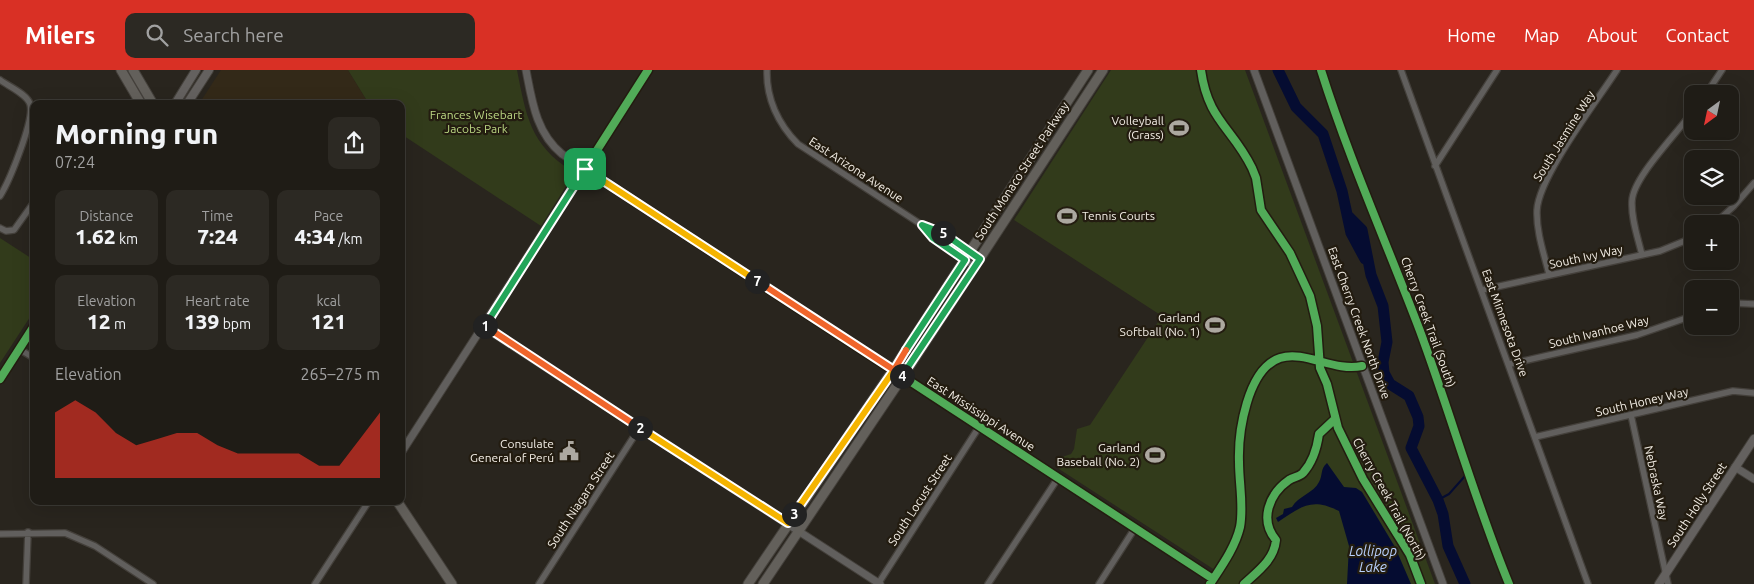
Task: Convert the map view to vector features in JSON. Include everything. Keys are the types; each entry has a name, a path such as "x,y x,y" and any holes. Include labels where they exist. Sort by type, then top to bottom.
{"main road":[{"path":"121,70 139,100"},
{"path":"133,70 151,100"},
{"path":"177,100 196,70"},
{"path":"190,100 209,70"},
{"name":"South Monaco Street Parkway","path":"748,584 894,370 1088,70"},
{"name":"South Monaco Street Parkway","path":"762,584 903,376 1103,70"},
{"path":"0,379 30,332"},
{"name":"South Holly Street","path":"1658,584 1754,439"},
{"path":"400,505 452,584"}],"street":[{"name":"East Mississippi Avenue","path":"526,70 534,111 543,131 557,150 1135,528 1211,581"},
{"path":"405,447 648,70"},
{"name":"East Arizona Avenue","path":"767,70 774,111 795,142 922,225 939,231 971,251 977,263"},
{"name":"East Cherry Creek North Drive","path":"1254,70 1443,584"},
{"name":"East Minnesota Drive","path":"1401,70 1510,364 1588,584"},
{"path":"1435,166 1497,70"},
{"name":"South Jasmine Way","path":"1549,274 1538,226 1539,198 1555,165 1617,70"},
{"path":"1712,85 1722,70"},
{"path":"0,80 27,98 30,107"},
{"path":"0,196 14,171 30,114"},
{"path":"1642,255 1632,208 1634,191 1642,177 1684,122"},
{"path":"1724,215 1754,183"},
{"path":"0,228 6,231 14,230 30,208"},
{"name":"East Arizona Avenue","path":"922,225 933,238 965,260 977,263"},
{"name":"South Ivy Way","path":"1482,290 1642,255 1684,242"},
{"path":"1739,303 1754,304"},
{"name":"South Ivanhoe Way","path":"1510,364 1637,335 1684,319"},
{"path":"484,327 788,523 879,584"},
{"path":"19,349 30,356"},
{"path":"1211,581 1234,544 1239,530 1242,511 1239,462 1240,438 1248,400 1259,376 1273,362 1288,357 1341,367 1362,366"},
{"name":"South Honey Way","path":"1535,437 1733,391 1754,393"},
{"name":"Nebraska Way","path":"1631,415 1668,584"},
{"name":"South Locust Street","path":"879,584 979,427"},
{"name":"South Niagara Street","path":"539,584 640,428"},
{"path":"1735,467 1754,479"},
{"path":"988,584 1058,478"},
{"path":"315,584 366,505"},
{"path":"1099,584 1135,528"},
{"path":"0,534 28,532 66,533 95,546 153,584"},
{"path":"26,584 28,532"}],"shaded area":[{"path":"221,70 348,70 367,100 202,100"}],"green space":[{"name":"Frances Wisebart Jacobs Park","path":"348,70 517,70 523,101 532,128 547,151 572,171 573,175 541,226 405,137 405,100 367,100"},
{"path":"1111,70 1245,70 1435,584 1215,584 1221,574 1057,466 1059,458 1071,454 1074,449 1077,429 1090,425 1162,316 1014,220"},
{"path":"0,238 30,257 30,317 0,363"}],"water":[{"name":"Lollipop Lake","path":"1327,463 1344,487 1356,488 1362,492 1395,547 1411,584 1347,584 1349,546 1339,511 1313,504 1300,508 1278,522 1276,518 1283,514 1284,509 1292,507 1298,500 1317,486 1323,468"}],"waterway":[{"path":"1278,70 1296,107 1323,134 1342,191 1351,233 1365,259"},
{"path":"1348,216 1362,230 1371,275 1383,306 1387,342 1383,362 1384,373 1390,384 1409,396 1418,417 1419,426 1411,448 1438,500 1443,514 1448,546 1465,584"},
{"path":"1438,500 1449,494 1465,476"}],"cycle path":[{"path":"648,70 585,169 1213,579"},
{"name":"Cherry Creek Trail (North)","path":"1201,70 1204,87 1215,113 1237,143 1252,168 1256,178 1261,210 1290,253 1310,296 1317,326 1320,368 1327,384 1338,428 1363,479 1410,555 1421,584"},
{"name":"Cherry Creek Trail (South)","path":"1321,70 1356,169 1420,331 1485,521 1509,584"},
{"path":"0,379 30,332"},
{"path":"1210,584 1231,550 1240,527 1242,511 1239,462 1240,435 1247,403 1252,388 1260,375 1269,364 1280,358 1290,356 1341,366 1362,366"},
{"path":"1244,584 1260,570 1269,559 1275,547 1276,540 1271,532 1267,516 1276,492 1289,480 1306,469 1314,455 1319,434 1335,419"}],"place":[{"name":"Volleyball (Grass)","path":"1179,128"},
{"name":"Tennis Courts","path":"1067,216"},
{"name":"Garland Softball (No. 1)","path":"1215,325"},
{"name":"Consulate General of Perú","path":"569,451"},
{"name":"Garland Baseball (No. 2)","path":"1155,455"}],"route":[{"path":"585,169 484,327 788,523 894,370 903,376 980,259 971,251 942,233 922,225 928,234 965,260 894,370 585,169"}]}
